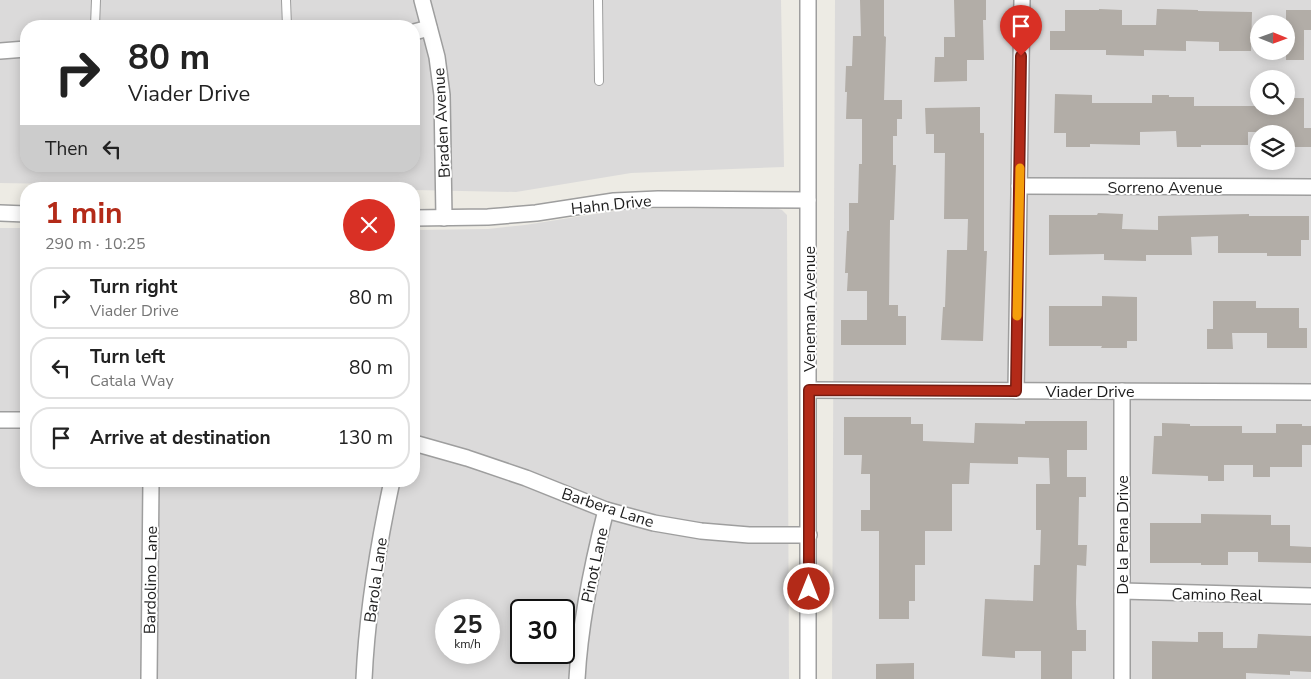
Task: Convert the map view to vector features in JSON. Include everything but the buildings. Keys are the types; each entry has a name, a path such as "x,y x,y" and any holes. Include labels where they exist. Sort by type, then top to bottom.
{"street":[{"name":"Braden Avenue","path":"422,0 437,57 442,95 444,218"},
{"name":"Veneman Avenue","path":"808,0 808,679"},
{"path":"1016,391 1022,0"},
{"path":"420,30 429,28"},
{"path":"0,51 20,49"},
{"name":"Sorreno Avenue","path":"1019,186 1311,187"},
{"name":"Hahn Drive","path":"420,218 488,217 536,213 622,200 808,200"},
{"path":"0,214 20,214"},
{"name":"Viader Drive","path":"809,390 1311,392"},
{"name":"De la Pena Drive","path":"1122,391 1122,679"},
{"path":"0,420 20,420"},
{"name":"Barbera Lane","path":"420,445 526,478 606,510 654,523 701,531 749,535 809,535"},
{"name":"Bardolino Lane","path":"149,679 151,487"},
{"name":"Barola Lane","path":"364,679 371,600 391,487"},
{"name":"Pinot Lane","path":"577,679 586,601 606,510"},
{"name":"Camino Real","path":"1122,591 1311,596"}],"lane":[{"path":"95,20 96,0"},
{"path":"286,0 287,20"},
{"path":"598,0 599,81"}],"shaded area":[{"path":"0,0 781,0 784,167 631,173 516,192 420,190 420,182 0,183"},
{"path":"835,0 1311,0 1311,679 832,679"},
{"path":"775,208 782,210 787,215 789,679 0,679 0,228 20,228 20,487 420,487 420,230 488,229 627,209"}],"slow traffic":[{"path":"1017,316 1020,168"}],"route":[{"path":"809,589 809,390 1016,391 1021,56"}]}
